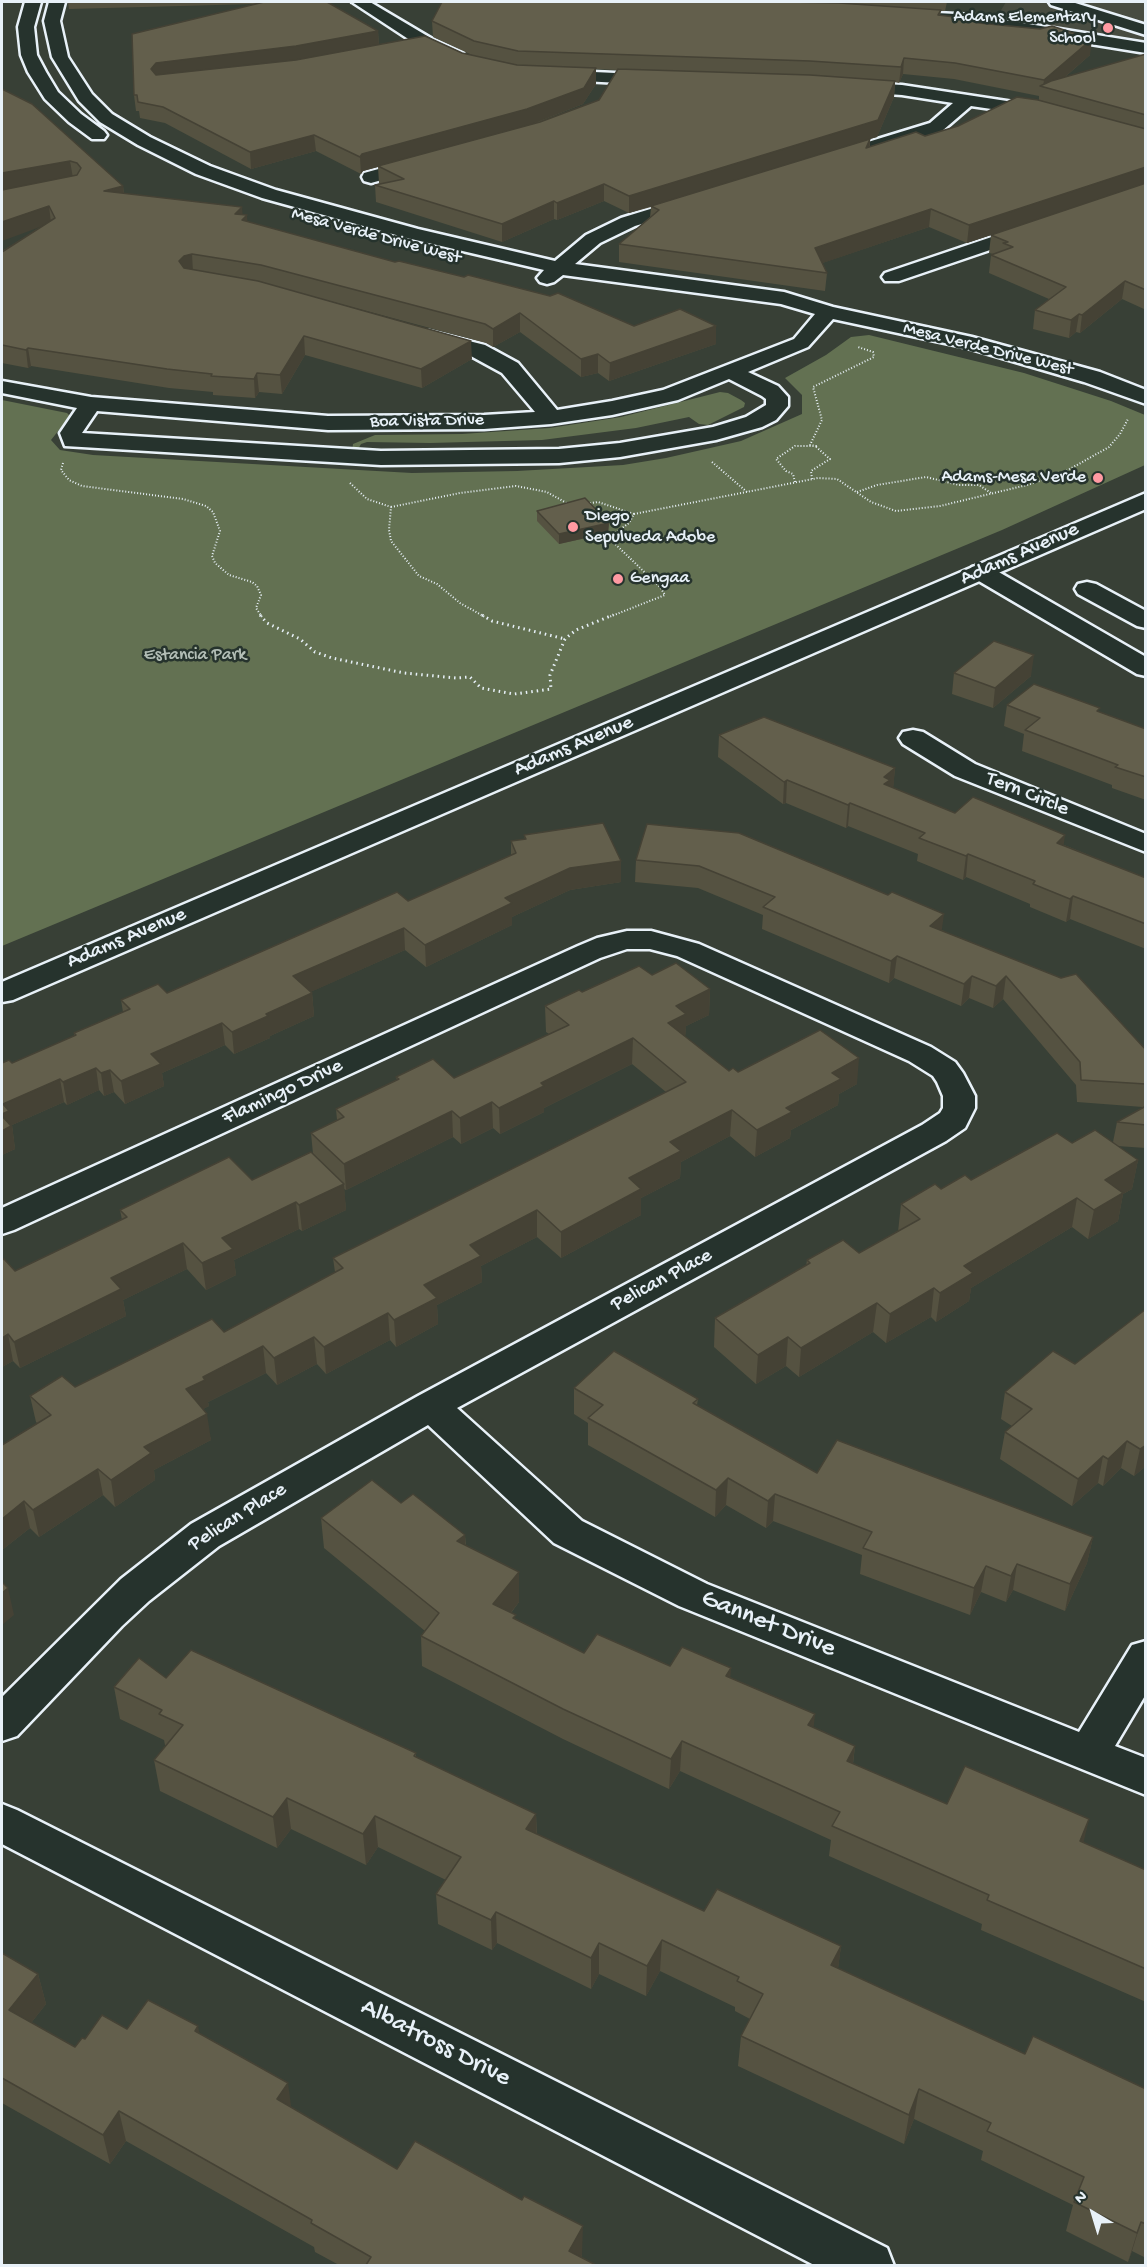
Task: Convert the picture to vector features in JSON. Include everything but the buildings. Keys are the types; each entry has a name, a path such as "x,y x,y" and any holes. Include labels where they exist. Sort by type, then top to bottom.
{"street":[{"path":"33,2 26,27 29,55 37,72 51,95 109,142"},
{"name":"Mesa Verde Drive West","path":"57,2 52,21 60,57 85,97 106,118 144,141 204,170 269,194 627,293 779,312 828,312 972,343 1092,377 1146,398"},
{"path":"360,2 428,44 469,63"},
{"path":"973,20 988,2"},
{"path":"1057,2 1146,31"},
{"path":"917,16 973,20 1146,48"},
{"path":"406,48 428,44"},
{"path":"530,74 681,80"},
{"path":"601,94 611,78"},
{"path":"832,85 902,90 1039,110 1059,116"},
{"path":"856,152 936,127 967,100"},
{"name":"Mesa Verde Drive West","path":"135,156 195,184 255,205 381,240 552,274"},
{"path":"371,177 436,159"},
{"path":"552,274 593,239 628,222 708,198"},
{"path":"892,277 1046,224"},
{"name":"Boa Vista Drive","path":"2,387 91,404 328,423 484,422 551,417 612,408 670,395 801,343 828,312"},
{"path":"409,332 477,350 510,368 551,417"},
{"path":"91,404 70,433 73,441 381,458 559,456 620,450 741,427 768,415 777,406 777,397 770,391 730,371"},
{"path":"327,455 328,423"},
{"name":"Adams Avenue","path":"2,993 1146,500"},
{"path":"981,572 1146,668"},
{"path":"1087,589 1137,616"},
{"path":"1082,631 1137,616"},
{"name":"Tern Circle","path":"913,738 965,770 1146,844"},
{"name":"Pelican Place","path":"2,1724 108,1615 205,1535 431,1406 934,1133 953,1120 959,1108 959,1096 952,1080 944,1069 930,1059 688,950 651,940 627,940 608,944 565,964"},
{"name":"Flamingo Drive","path":"2,1222 565,964"},
{"name":"Gannet Drive","path":"431,1406 568,1532 693,1595 1146,1778"},
{"path":"1088,1754 1146,1657"},
{"name":"Albatross Drive","path":"2,1823 869,2265"}],"path":[{"path":"812,478 811,471 830,459 816,446 810,445 822,420 814,386 874,357 873,352 850,344"},
{"path":"579,504 598,502 634,514 812,478 837,479 882,507 896,511 940,506 1061,474 1109,447 1120,434 1128,416"},
{"path":"686,439 748,492"},
{"path":"795,482 793,474 786,471 776,459 795,446 816,446"},
{"path":"64,458 61,470 69,480 82,486 183,499 206,506 213,512 220,531 212,556 219,569 257,586 261,596 256,608 267,623 308,644 315,651 332,658 404,673 434,677 470,677 481,688 494,692 531,693 551,688 550,675 565,639 576,630 665,595 660,587 612,541 614,534 629,523 634,514"},
{"path":"857,492 877,485 926,477 946,483 979,485 991,494"},
{"path":"347,479 353,488 367,499 391,507 460,493 516,486 546,492 569,505"},
{"path":"391,507 389,530 391,541 419,576 437,584 460,603 492,621 565,639"}],"shaded area":[{"name":"Adams Elementary School","path":"1006,2 1145,2 1145,40 997,17"}],"green space":[{"name":"Estancia Park","path":"869,335 1024,373 1111,401 1145,415 1145,465 1002,530 2,946 2,400 67,413 70,416 51,440 60,450 93,455 412,473 517,471 623,465 741,441 802,414 802,395 785,378 826,355 851,337"},
{"path":"720,392 728,393 741,400 745,403 744,407 708,425 699,424 689,417 636,428 542,440 367,442 361,444 356,453 352,452 353,444 375,435 462,434 550,428 621,417"}],"place":[{"name":"Adams Elementary School","path":"1108,28"},
{"name":"Adams-Mesa Verde","path":"1098,478"},
{"name":"Diego Sepulveda Adobe","path":"573,527"},
{"name":"Gengaa","path":"618,579"}]}
